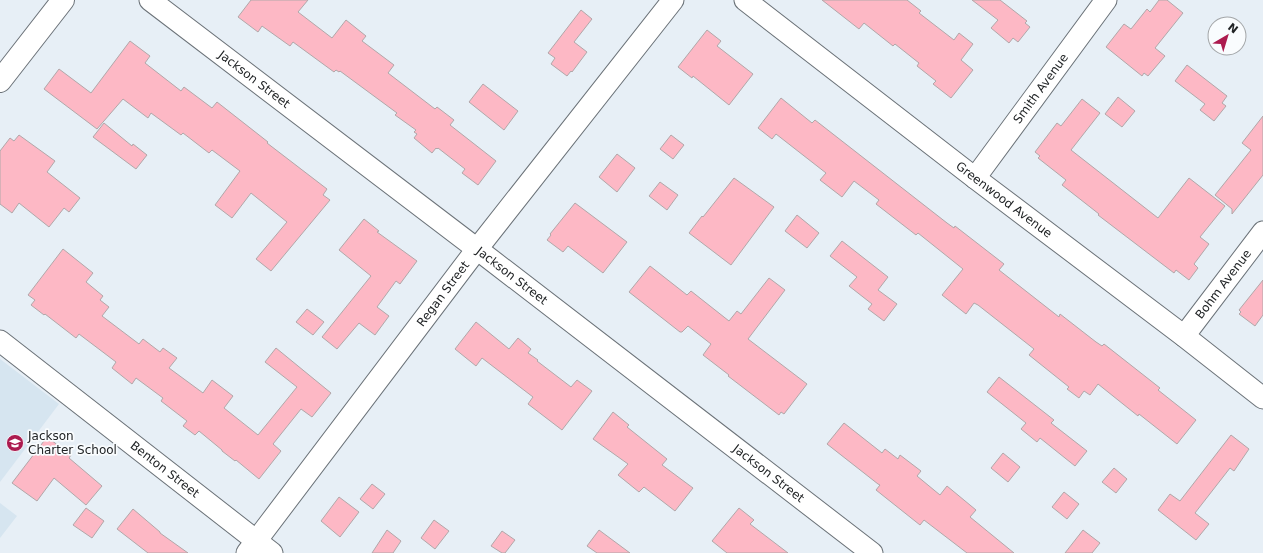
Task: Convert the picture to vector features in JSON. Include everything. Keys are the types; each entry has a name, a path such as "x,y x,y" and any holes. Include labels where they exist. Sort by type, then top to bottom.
{"street":[{"path":"0,81 63,0"},
{"name":"Jackson Street","path":"150,0 872,553"},
{"name":"Regan Street","path":"259,549 477,249 673,0"},
{"name":"Greenwood Avenue","path":"745,0 1263,398"},
{"name":"Smith Avenue","path":"975,178 1106,0"},
{"name":"Bohm Avenue","path":"1184,336 1263,232"},
{"name":"Benton Street","path":"0,341 259,549"}],"shaded area":[{"name":"Jackson Charter School","path":"0,359 59,404 0,482"},
{"path":"0,503 17,516 0,538"}],"building":[{"path":"251,0 308,0 298,12 332,38 346,20 366,36 362,41 394,65 388,73 435,109 437,107 454,120 450,125 496,161 478,185 462,173 465,169 438,148 436,148 432,153 414,138 417,134 414,132 416,130 395,115 397,113 340,71 339,72 336,70 334,72 293,42 290,46 262,26 258,32 238,17"},
{"path":"822,0 907,0 921,11 919,13 954,40 959,33 973,44 961,60 973,70 951,98 933,84 936,81 917,66 919,63 895,44 893,46 864,23 859,29"},
{"path":"972,0 1000,0 1027,21 1025,23 1030,27 1018,42 1013,38 1009,43 991,28 998,20"},
{"path":"1159,0 1167,0 1183,13 1155,48 1165,56 1148,76 1144,73 1142,76 1106,47 1124,24 1131,29 1147,9 1150,12"},
{"path":"581,10 592,19 574,42 587,52 572,72 571,71 567,76 551,64 555,58 548,53"},
{"path":"707,30 721,41 717,46 753,74 729,105 693,76 692,78 678,67"},
{"path":"130,41 150,56 145,63 181,91 184,87 212,108 217,102 327,189 323,195 330,200 271,271 256,259 287,222 251,193 232,218 215,205 240,171 212,150 209,153 183,133 181,135 151,113 148,118 123,99 97,129 44,89 59,69 91,93"},
{"path":"1187,65 1227,96 1222,103 1226,106 1214,121 1200,110 1205,104 1175,81"},
{"path":"483,84 518,111 504,130 469,102"},
{"path":"1118,97 1135,111 1122,127 1105,114"},
{"path":"781,98 812,123 815,120 947,223 954,228 955,226 1004,264 999,270 1059,317 1060,314 1096,342 1102,346 1104,344 1160,388 1158,390 1196,420 1177,444 1139,414 1138,416 1098,384 1090,395 1084,391 1079,398 1067,389 1069,387 1029,355 1034,349 978,305 974,303 966,314 942,295 963,269 918,233 916,235 876,204 879,200 854,181 842,197 820,180 826,173 776,134 772,139 758,128"},
{"path":"1082,99 1100,113 1071,150 1158,218 1189,178 1225,206 1200,237 1209,244 1194,264 1198,268 1189,280 1176,270 1174,273 1098,215 1099,214 1062,185 1066,180 1038,158 1040,156 1035,152 1057,123 1061,126"},
{"path":"1263,116 1263,175 1232,214 1232,209 1215,195 1251,150 1242,143"},
{"path":"104,123 132,146 133,144 147,155 136,169 93,137"},
{"path":"19,135 55,161 47,172 80,198 69,212 64,208 49,227 19,203 12,213 0,204 0,151 10,138 14,141"},
{"path":"671,135 684,145 673,159 660,149"},
{"path":"617,154 635,168 617,192 599,177"},
{"path":"734,178 774,207 731,265 689,233"},
{"path":"660,182 678,195 667,210 649,196"},
{"path":"575,203 627,242 603,273 568,246 563,252 547,240 551,235 550,234"},
{"path":"797,215 819,233 807,248 785,231"},
{"path":"364,219 379,231 377,232 417,261 400,284 396,281 377,307 389,316 375,335 359,323 337,349 322,337 371,276 339,250"},
{"path":"842,241 888,277 878,290 897,304 884,321 868,309 872,304 849,286 857,277 830,256"},
{"path":"63,249 93,273 86,282 103,296 100,300 109,307 102,316 139,344 143,339 160,352 163,348 177,358 169,368 203,393 212,380 233,396 224,408 258,435 297,387 265,362 276,348 331,393 312,417 301,409 273,444 281,451 259,479 236,460 235,461 222,451 199,431 195,435 183,426 187,421 161,401 163,398 136,378 132,384 112,368 116,362 79,334 76,338 31,305 35,300 28,295"},
{"path":"650,266 687,295 691,291 729,321 737,311 741,314 769,278 785,290 748,339 807,384 784,414 781,412 779,415 703,355 711,344 688,326 680,332 629,292"},
{"path":"1263,280 1263,315 1255,326 1239,314 1241,312 1239,310"},
{"path":"307,309 324,322 313,335 296,322"},
{"path":"476,322 509,349 518,338 531,349 528,353 571,387 577,380 592,391 562,430 528,404 533,397 482,358 476,366 455,349"},
{"path":"999,377 1054,420 1051,423 1087,451 1075,466 1040,438 1037,442 1021,429 1026,423 987,392"},
{"path":"613,412 629,425 627,427 667,459 662,465 693,488 675,511 644,487 639,492 618,475 628,464 593,439"},
{"path":"844,423 882,453 885,449 898,459 900,455 921,471 917,476 940,495 947,486 976,510 970,517 1014,553 967,553 924,520 920,525 876,490 880,485 827,444"},
{"path":"1231,435 1249,449 1234,471 1230,468 1195,513 1209,524 1196,540 1158,510 1170,494 1180,501"},
{"path":"47,437 71,455 69,458 102,486 86,505 54,478 37,501 12,483"},
{"path":"1003,453 1020,467 1008,482 991,468"},
{"path":"1114,468 1127,479 1116,493 1102,482"},
{"path":"372,484 385,494 373,509 360,499"},
{"path":"1064,492 1079,504 1067,519 1052,507"},
{"path":"339,497 359,512 340,537 321,521"},
{"path":"86,508 104,521 92,538 73,525"},
{"path":"739,508 754,520 750,524 788,553 727,553 712,541"},
{"path":"133,509 160,533 188,553 148,553 117,529"},
{"path":"434,520 449,531 435,549 421,538"},
{"path":"387,530 401,541 393,553 372,553"},
{"path":"599,530 630,553 597,553 587,546"},
{"path":"1083,530 1100,543 1092,553 1065,553"},
{"path":"502,531 515,540 505,553 502,553 491,546"}],"place":[{"name":"Jackson Charter School","path":"15,443"}]}
